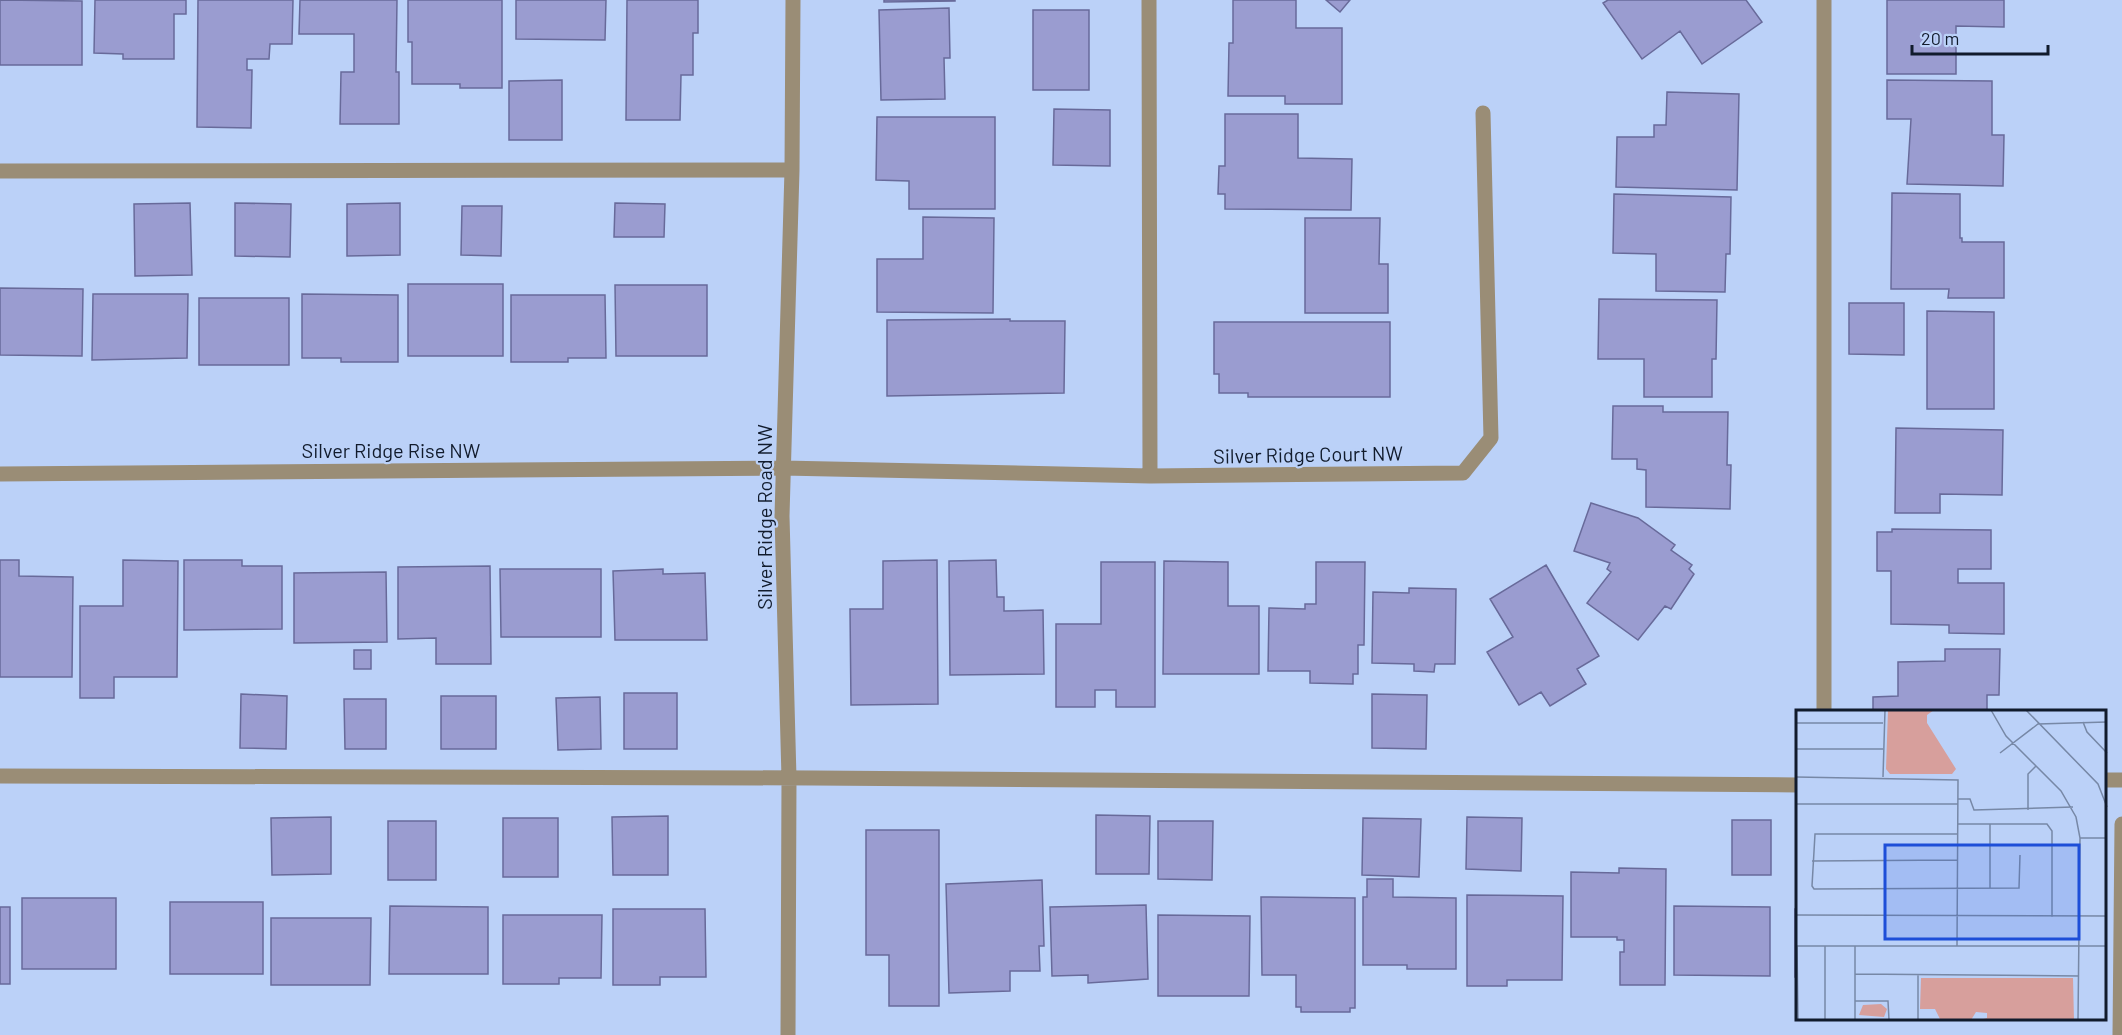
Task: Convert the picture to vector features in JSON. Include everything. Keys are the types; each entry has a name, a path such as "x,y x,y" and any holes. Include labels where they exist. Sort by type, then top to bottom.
{"street":[{"name":"Silver Ridge Road NW","path":"788,1035 789,778 782,516 792,170 793,0"},
{"path":"1149,0 1150,476"},
{"path":"1824,0 1824,710"},
{"name":"Silver Ridge Court NW","path":"783,468 1150,476 1463,473 1491,438 1483,112"},
{"path":"0,171 792,170"},
{"name":"Silver Ridge Rise NW","path":"0,474 783,468"},
{"path":"0,776 789,778 1796,785"},
{"path":"2120,1035 2122,824"}],"building":[{"path":"0,0 82,1 82,65 0,65"},
{"path":"95,0 186,0 186,14 174,14 174,59 123,59 123,54 94,53"},
{"path":"198,0 293,0 292,44 270,44 269,59 247,59 247,70 252,70 251,128 197,127"},
{"path":"300,0 397,0 396,72 399,72 399,124 340,124 341,72 354,72 354,34 299,34"},
{"path":"408,0 502,0 502,88 460,88 460,84 412,84 412,42 408,42"},
{"path":"516,0 606,0 605,40 516,39"},
{"path":"627,0 698,0 698,33 693,33 693,75 681,75 680,120 626,120"},
{"path":"884,0 955,0 955,1 884,2"},
{"path":"1233,0 1296,0 1296,28 1342,28 1342,104 1285,104 1285,96 1228,96 1229,43 1233,43"},
{"path":"1326,0 1350,0 1340,12"},
{"path":"1608,0 1746,0 1762,22 1702,64 1680,31 1642,59 1603,3"},
{"path":"1887,0 2004,0 2004,27 1956,26 1956,74 1887,74"},
{"path":"949,8 950,58 944,58 945,99 881,100 879,10"},
{"path":"1033,10 1089,10 1089,90 1033,90"},
{"path":"562,80 562,140 509,140 509,81"},
{"path":"1887,80 1992,81 1992,135 2004,135 2003,186 1907,184 1911,119 1887,119"},
{"path":"1667,92 1739,94 1737,190 1616,187 1617,137 1654,137 1654,125 1666,125"},
{"path":"1054,109 1110,110 1110,166 1053,165"},
{"path":"1225,114 1298,114 1298,158 1352,159 1351,210 1225,209 1225,194 1218,194 1219,166 1225,166"},
{"path":"877,117 995,117 995,209 909,209 909,181 876,180"},
{"path":"1892,193 1960,194 1960,238 1962,242 2004,242 2004,298 1948,298 1949,289 1891,289"},
{"path":"1614,194 1731,197 1730,254 1726,254 1725,292 1656,291 1656,254 1613,253"},
{"path":"190,203 192,275 135,276 134,204"},
{"path":"235,203 291,204 290,257 235,256"},
{"path":"400,203 400,255 347,256 347,204"},
{"path":"615,203 665,204 664,237 614,237"},
{"path":"462,206 502,206 501,256 461,255"},
{"path":"923,217 994,218 993,313 877,312 877,259 923,259"},
{"path":"1305,218 1380,218 1379,264 1388,264 1388,313 1305,313"},
{"path":"408,284 503,284 503,356 408,356"},
{"path":"615,285 707,285 707,356 616,356"},
{"path":"0,288 83,289 82,356 0,355"},
{"path":"93,294 188,294 187,358 92,360"},
{"path":"302,294 398,295 398,362 341,362 341,358 302,358"},
{"path":"511,295 605,295 606,358 568,358 568,362 511,362"},
{"path":"199,298 289,298 289,365 199,365"},
{"path":"1599,299 1717,300 1716,359 1712,359 1712,397 1644,397 1644,359 1598,359"},
{"path":"1849,303 1904,303 1904,355 1849,354"},
{"path":"1927,311 1994,312 1994,409 1927,409"},
{"path":"1010,319 1010,321 1065,321 1064,393 887,396 887,320"},
{"path":"1214,322 1390,322 1390,397 1248,397 1248,393 1219,393 1219,374 1214,374"},
{"path":"1613,406 1663,406 1663,412 1728,412 1727,465 1731,465 1730,509 1646,507 1646,470 1637,469 1637,459 1612,459"},
{"path":"1896,428 2003,430 2002,495 1940,494 1940,513 1895,513"},
{"path":"1591,503 1638,518 1675,545 1671,550 1692,565 1689,569 1694,574 1671,609 1665,606 1638,640 1587,603 1611,572 1607,569 1610,563 1574,551"},
{"path":"1892,529 1991,530 1991,569 1958,569 1958,583 2004,583 2004,634 1949,633 1949,625 1891,624 1891,571 1877,571 1877,532 1892,532"},
{"path":"0,560 19,560 19,576 73,577 72,677 0,677"},
{"path":"123,560 178,561 177,677 114,677 114,698 80,698 80,606 123,606"},
{"path":"184,560 242,560 242,566 282,566 282,629 184,630"},
{"path":"937,560 938,704 851,705 850,609 883,609 883,561"},
{"path":"996,560 997,597 1004,597 1004,611 1043,610 1044,674 950,675 949,561"},
{"path":"1164,561 1228,562 1228,606 1259,606 1259,674 1163,674"},
{"path":"1101,562 1155,562 1155,707 1116,707 1116,690 1095,690 1095,707 1056,707 1056,624 1101,624"},
{"path":"1316,562 1365,562 1364,645 1358,645 1358,674 1353,674 1353,684 1310,683 1310,671 1268,671 1269,608 1305,609 1305,604 1316,604"},
{"path":"1546,565 1599,656 1577,669 1586,684 1550,706 1541,692 1519,705 1487,652 1513,637 1490,599"},
{"path":"490,566 491,664 436,664 436,638 398,639 398,567"},
{"path":"500,569 601,569 601,637 501,637"},
{"path":"663,569 663,574 705,573 707,640 615,640 613,571"},
{"path":"386,572 387,642 294,643 294,573"},
{"path":"1409,588 1456,589 1455,664 1435,664 1434,672 1414,671 1414,664 1372,663 1373,592 1409,593"},
{"path":"1945,649 2000,649 1999,695 1987,695 1987,710 1873,710 1873,697 1898,696 1898,662 1945,661"},
{"path":"354,650 371,650 371,669 354,669"},
{"path":"624,693 677,693 677,749 624,749"},
{"path":"241,694 287,696 286,749 240,748"},
{"path":"1372,694 1427,695 1426,749 1372,748"},
{"path":"441,696 496,696 496,749 441,749"},
{"path":"600,697 601,749 558,750 556,698"},
{"path":"344,699 386,699 386,749 345,749"},
{"path":"1096,815 1150,816 1149,874 1096,874"},
{"path":"668,816 668,875 613,875 612,817"},
{"path":"331,817 331,874 272,875 271,818"},
{"path":"1467,817 1522,818 1521,871 1466,869"},
{"path":"503,818 558,818 558,877 503,877"},
{"path":"1363,818 1421,819 1419,877 1362,875"},
{"path":"1732,820 1771,820 1771,875 1732,875"},
{"path":"388,821 436,821 436,880 388,880"},
{"path":"1158,821 1213,821 1212,880 1158,879"},
{"path":"866,830 939,830 939,1006 889,1006 889,955 866,955"},
{"path":"1619,868 1666,869 1665,985 1620,985 1620,952 1624,952 1624,940 1617,940 1617,937 1571,937 1571,872 1619,873"},
{"path":"1367,879 1393,879 1393,897 1456,898 1456,969 1407,969 1407,965 1363,965 1363,897 1367,897"},
{"path":"1042,880 1044,946 1039,946 1040,971 1010,971 1010,991 949,993 946,884"},
{"path":"1467,895 1563,896 1562,980 1507,980 1507,986 1467,986"},
{"path":"1261,897 1355,898 1355,1008 1350,1008 1350,1012 1301,1012 1301,1007 1296,1007 1296,975 1262,975"},
{"path":"22,898 116,898 116,969 22,969"},
{"path":"170,902 263,902 263,974 170,974"},
{"path":"1146,905 1148,979 1088,983 1088,975 1052,976 1050,907"},
{"path":"390,906 488,907 488,974 389,974"},
{"path":"1674,906 1770,907 1770,976 1674,975"},
{"path":"0,907 10,907 10,984 0,984"},
{"path":"613,909 705,909 706,977 660,977 660,985 613,985"},
{"path":"1795,909 1796,909 1796,977"},
{"path":"503,915 602,915 601,978 559,978 559,984 503,984"},
{"path":"1158,915 1250,916 1249,996 1158,996"},
{"path":"271,918 371,918 370,985 271,985"}]}
